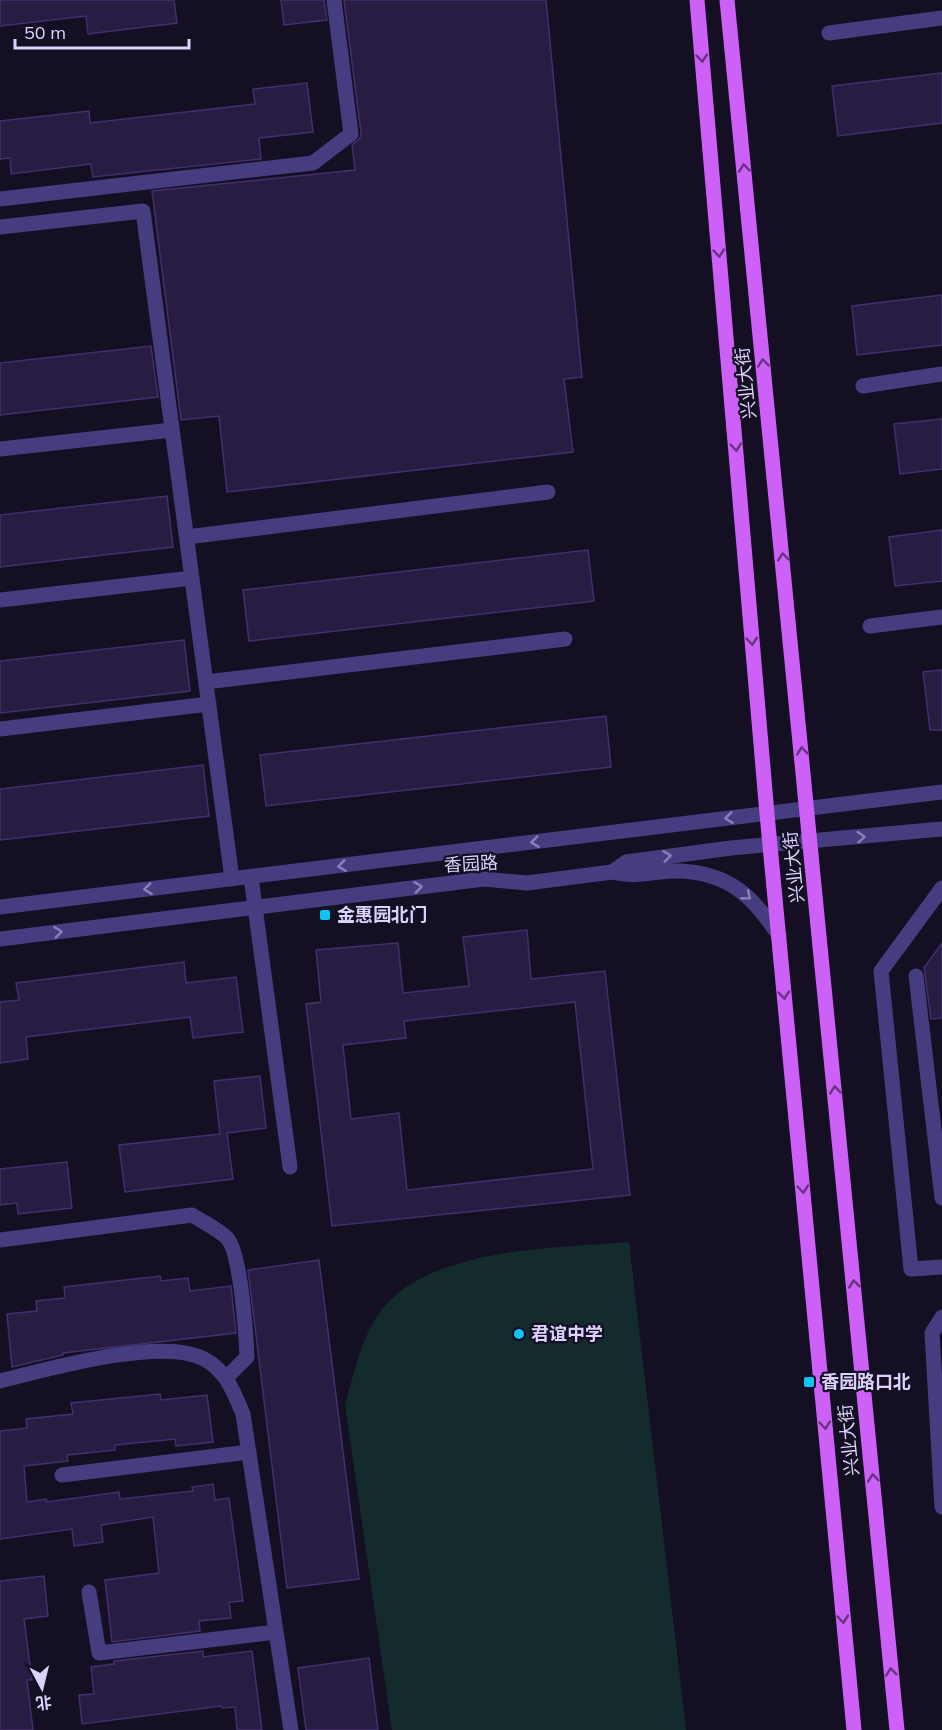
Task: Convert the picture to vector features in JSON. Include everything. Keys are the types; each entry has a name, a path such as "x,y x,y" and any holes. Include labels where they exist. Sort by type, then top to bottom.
{"main road":[{"name":"兴业大街","path":"697,0 767,814 854,1730"},
{"name":"兴业大街","path":"727,0 897,1730"}],"street":[{"path":"0,199 313,163 351,134 334,0"},
{"path":"829,33 942,18"},
{"path":"0,227 143,211 232,879"},
{"path":"863,386 942,374"},
{"path":"0,449 172,430"},
{"path":"187,537 548,492"},
{"path":"0,600 192,578"},
{"path":"870,626 942,617"},
{"path":"206,682 565,639"},
{"path":"0,729 209,704"},
{"name":"香园路","path":"0,907 942,792"},
{"name":"香园路","path":"0,939 484,879 527,883 612,872 626,862 770,845 942,829"},
{"path":"612,872 630,877 680,871 723,880 746,894 761,909 779,936"},
{"path":"251,877 290,1167"},
{"path":"942,888 881,971 911,1269 942,1267"},
{"path":"916,976 942,1198"},
{"path":"0,1240 192,1215 228,1239 237,1266 246,1330 247,1357 226,1378"},
{"path":"942,1317 932,1333 942,1506"},
{"path":"0,1381 84,1360 164,1350 204,1358 226,1378 243,1414 291,1730"},
{"path":"62,1475 249,1452"},
{"path":"89,1592 99,1653 276,1632"}],"green space":[{"path":"629,1242 686,1730 392,1730 345,1405 368,1333 393,1298 420,1279 452,1265 525,1250"}],"building":[{"path":"0,0 174,0 177,23 88,34 86,16 0,26"},
{"path":"281,0 324,0 327,20 284,25"},
{"path":"344,0 546,0 582,377 564,379 573,452 227,492 219,416 181,420 152,191 355,170 352,145 360,138 361,133"},
{"path":"942,73 942,123 838,136 832,86"},
{"path":"307,83 313,132 259,138 261,159 93,177 91,164 11,174 10,158 0,159 0,121 89,111 90,123 255,104 253,89"},
{"path":"942,295 942,345 857,355 852,306"},
{"path":"151,346 158,397 0,415 0,363"},
{"path":"942,419 942,469 900,474 894,424"},
{"path":"167,496 173,547 0,567 0,515"},
{"path":"942,530 942,581 895,586 889,537"},
{"path":"588,550 594,601 249,641 243,590"},
{"path":"184,640 190,691 0,713 0,661"},
{"path":"942,670 942,730 930,730 923,672"},
{"path":"606,716 611,767 266,806 260,755"},
{"path":"203,765 209,816 0,840 0,789"},
{"path":"527,930 531,979 605,971 630,1195 332,1226 306,1004 321,1002 316,950 398,943 403,993 469,986 463,937","holes":["575,1002 593,1169 407,1190 399,1113 351,1119 343,1045 406,1038 404,1021"]},
{"path":"942,943 942,1018 931,1019 924,968"},
{"path":"184,962 186,983 236,977 243,1032 193,1038 190,1017 26,1037 28,1059 0,1063 0,1002 19,1000 16,983"},
{"path":"260,1076 266,1128 227,1133 233,1179 125,1192 119,1145 220,1134 214,1081"},
{"path":"67,1162 72,1208 18,1214 17,1203 0,1205 0,1169"},
{"path":"319,1260 359,1579 287,1588 248,1270"},
{"path":"160,1276 161,1281 188,1278 190,1291 231,1286 236,1333 63,1353 63,1355 12,1367 7,1314 37,1311 36,1301 65,1298 64,1287"},
{"path":"160,1394 161,1400 207,1395 213,1442 176,1446 175,1439 115,1445 115,1450 67,1455 68,1461 24,1466 27,1502 46,1499 47,1502 119,1492 120,1499 193,1491 192,1487 213,1484 215,1500 229,1498 243,1601 229,1602 231,1618 199,1621 200,1631 112,1642 105,1580 159,1573 153,1517 101,1525 103,1542 74,1546 72,1529 0,1539 0,1431 27,1428 26,1419 73,1414 71,1403"},
{"path":"44,1576 48,1616 24,1619 32,1680 27,1680 33,1730 0,1730 0,1581"},
{"path":"203,1651 203,1657 252,1651 262,1730 237,1730 235,1707 222,1708 221,1706 82,1724 79,1695 94,1694 91,1667 114,1664 114,1661"},
{"path":"369,1658 378,1730 306,1730 298,1668"}],"place":[{"name":"金惠园北门","path":"325,915"},
{"name":"君谊中学","path":"519,1334"},
{"name":"香园路口北","path":"809,1382"}]}
